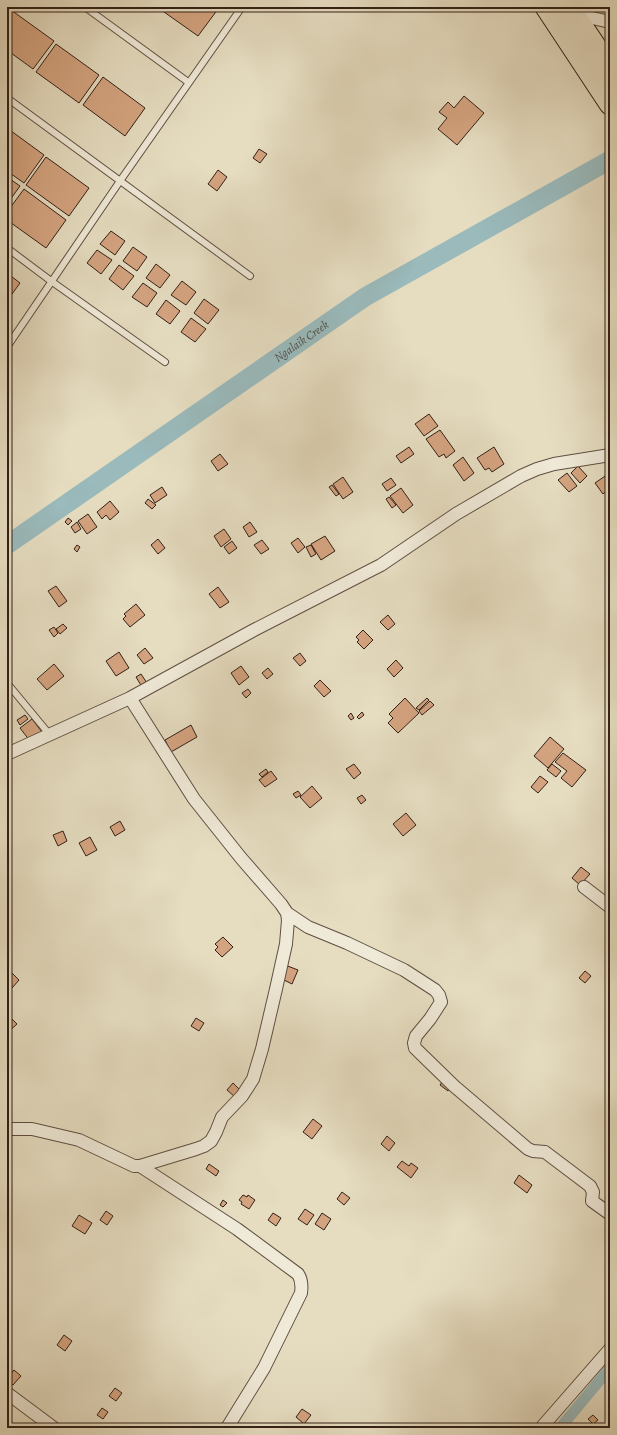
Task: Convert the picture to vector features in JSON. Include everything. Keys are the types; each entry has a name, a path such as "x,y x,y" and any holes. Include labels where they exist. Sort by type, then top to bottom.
{"highway":[{"path":"546,7 590,54 610,68"},
{"path":"572,10 610,104"}],"street":[{"path":"572,10 610,22"},
{"path":"7,754 130,698 254,630 381,565 456,514 521,476 554,464 610,455"},
{"path":"130,698 194,799 287,913 308,927 347,943 404,970 435,990 439,995 441,1002 430,1019 416,1036 414,1043 415,1048 454,1086 528,1149 545,1152 590,1186 593,1192 591,1198 592,1201 610,1214"},
{"path":"584,887 610,907"},
{"path":"140,1166 196,1149 211,1141 222,1117 242,1096 253,1079 264,1042 286,944 288,920 287,913"},
{"path":"7,1129 32,1129 79,1140 128,1164 140,1166 237,1228 298,1274 301,1278 301,1293 264,1368 227,1428"},
{"path":"541,1428 610,1349"},
{"path":"7,1393 54,1428"}],"lane":[{"path":"85,7 188,82"},
{"path":"7,347 188,82 242,7"},
{"path":"7,98 250,276"},
{"path":"7,248 165,362"},
{"path":"7,683 50,734"}],"building":[{"path":"157,7 216,7 218,9 198,36"},
{"path":"11,10 54,41 33,69 7,50 7,16"},
{"path":"56,44 99,75 79,103 36,72"},
{"path":"103,77 145,108 125,136 83,105"},
{"path":"464,96 484,113 457,145 438,129 447,118 439,112 448,102 454,108"},
{"path":"7,128 44,155 24,183 7,171"},
{"path":"259,149 267,154 260,163 253,158"},
{"path":"46,157 89,188 69,216 26,185"},
{"path":"218,170 227,177 217,191 208,184"},
{"path":"7,177 20,186 7,204"},
{"path":"24,189 66,220 46,248 7,220 7,212"},
{"path":"111,231 125,241 115,255 100,244"},
{"path":"133,247 147,257 137,271 123,261"},
{"path":"97,250 112,260 101,274 87,263"},
{"path":"156,264 170,275 160,288 146,278"},
{"path":"119,265 134,276 123,290 109,279"},
{"path":"7,273 20,283 7,301"},
{"path":"182,281 196,292 186,305 171,295"},
{"path":"143,283 157,293 147,307 132,297"},
{"path":"204,299 219,310 208,324 194,313"},
{"path":"166,300 180,311 170,324 156,314"},
{"path":"191,318 206,329 195,342 181,332"},
{"path":"429,414 438,426 424,436 415,424"},
{"path":"440,430 455,451 446,458 444,454 439,457 426,439"},
{"path":"409,447 414,454 401,463 396,456"},
{"path":"494,447 504,464 492,472 489,468 485,470 477,458"},
{"path":"220,454 228,464 218,471 211,461"},
{"path":"463,457 474,473 464,481 453,465"},
{"path":"578,466 587,476 580,483 571,473"},
{"path":"567,473 577,486 569,492 558,480"},
{"path":"608,474 610,477 610,488 603,494 595,483"},
{"path":"343,477 353,492 343,499 333,484"},
{"path":"391,478 396,485 387,491 382,484"},
{"path":"332,485 339,494 336,496 329,487"},
{"path":"162,487 167,495 155,503 150,495"},
{"path":"401,488 413,505 403,513 390,496"},
{"path":"389,497 396,505 392,508 386,499"},
{"path":"148,499 156,505 152,509 145,503"},
{"path":"110,501 119,512 110,520 106,515 102,519 97,512"},
{"path":"88,514 97,527 87,534 78,521"},
{"path":"68,518 72,521 68,525 65,522"},
{"path":"77,522 81,529 75,533 71,527"},
{"path":"250,522 257,532 249,537 243,527"},
{"path":"224,529 231,539 221,547 214,536"},
{"path":"325,536 335,551 321,560 311,544"},
{"path":"298,538 305,547 298,553 291,543"},
{"path":"158,539 165,548 158,554 151,545"},
{"path":"262,540 269,549 261,554 254,545"},
{"path":"232,541 237,548 229,554 224,547"},
{"path":"77,545 80,547 77,552 74,549"},
{"path":"311,545 316,554 311,557 306,547"},
{"path":"56,586 67,601 59,607 48,591"},
{"path":"218,587 229,602 220,608 209,594"},
{"path":"136,604 145,615 130,627 123,619 126,616 124,614"},
{"path":"388,615 395,624 388,630 380,622"},
{"path":"63,624 67,628 60,634 56,629"},
{"path":"54,627 58,633 54,637 49,630"},
{"path":"363,630 373,640 364,649 357,642 359,640 356,637"},
{"path":"145,648 153,658 144,664 137,655"},
{"path":"119,652 129,668 116,676 106,661"},
{"path":"300,653 306,661 300,666 293,658"},
{"path":"396,660 403,668 394,677 387,669"},
{"path":"54,664 64,676 47,690 37,679"},
{"path":"241,666 249,677 239,685 231,673"},
{"path":"268,668 273,674 267,679 262,673"},
{"path":"141,674 147,683 142,687 136,677"},
{"path":"320,680 331,691 324,697 314,686"},
{"path":"248,689 251,693 246,698 242,693"},
{"path":"405,698 419,713 398,733 388,723 393,718 389,714"},
{"path":"427,698 429,700 419,710 416,708"},
{"path":"430,701 434,705 422,715 419,711"},
{"path":"362,712 364,715 359,719 357,717"},
{"path":"351,713 354,718 351,720 348,716"},
{"path":"25,715 28,719 20,725 17,720"},
{"path":"32,719 42,732 30,741 20,728"},
{"path":"191,725 197,737 171,752 165,740"},
{"path":"550,737 564,749 548,768 534,756"},
{"path":"563,753 586,770 572,787 561,778 567,771 555,762"},
{"path":"354,764 361,773 354,779 346,769"},
{"path":"552,764 561,771 556,777 547,770"},
{"path":"266,769 268,772 262,777 259,774"},
{"path":"271,771 277,779 265,787 259,780"},
{"path":"540,776 548,782 538,793 531,787"},
{"path":"312,786 322,798 310,808 300,797"},
{"path":"298,791 301,795 296,798 293,794"},
{"path":"362,795 366,800 361,804 357,798"},
{"path":"406,813 416,825 403,836 393,824"},
{"path":"120,821 125,830 115,836 110,827"},
{"path":"63,831 67,841 58,846 53,835"},
{"path":"90,837 97,850 86,856 79,843"},
{"path":"581,867 590,874 580,885 572,878"},
{"path":"223,937 233,947 222,957 215,950 218,947 215,944"},
{"path":"285,965 298,970 292,984 280,978"},
{"path":"585,971 591,976 585,983 579,978"},
{"path":"12,973 19,980 12,988 7,983 7,978"},
{"path":"8,1015 17,1024 7,1033 7,1016"},
{"path":"196,1018 204,1023 199,1031 191,1026"},
{"path":"444,1079 452,1085 448,1091 440,1085"},
{"path":"233,1083 241,1091 235,1097 227,1090"},
{"path":"313,1119 322,1126 312,1139 303,1132"},
{"path":"387,1136 395,1143 389,1151 381,1144"},
{"path":"402,1161 409,1166 411,1163 418,1168 411,1178 397,1167"},
{"path":"209,1164 219,1171 216,1176 206,1169"},
{"path":"519,1175 532,1185 527,1193 514,1183"},
{"path":"342,1192 350,1198 344,1205 337,1199"},
{"path":"243,1195 247,1197 248,1195 255,1200 249,1209 241,1204 242,1202 239,1200"},
{"path":"223,1200 227,1203 223,1207 220,1205"},
{"path":"305,1209 314,1215 307,1225 298,1219"},
{"path":"106,1211 113,1216 107,1225 100,1220"},
{"path":"273,1213 281,1218 276,1226 268,1220"},
{"path":"322,1213 331,1219 324,1230 315,1224"},
{"path":"79,1215 92,1223 85,1234 72,1226"},
{"path":"64,1335 72,1341 65,1351 57,1345"},
{"path":"14,1370 21,1376 13,1385 7,1381 7,1379"},
{"path":"115,1388 122,1393 116,1401 109,1396"},
{"path":"102,1408 108,1412 103,1419 97,1415"},
{"path":"302,1409 311,1415 304,1424 296,1417"},
{"path":"593,1415 598,1420 593,1424 588,1419"}],"waterway":[{"name":"Ngalaik Creek","path":"7,545 365,297 610,160"},
{"path":"560,1428 610,1368"}]}
